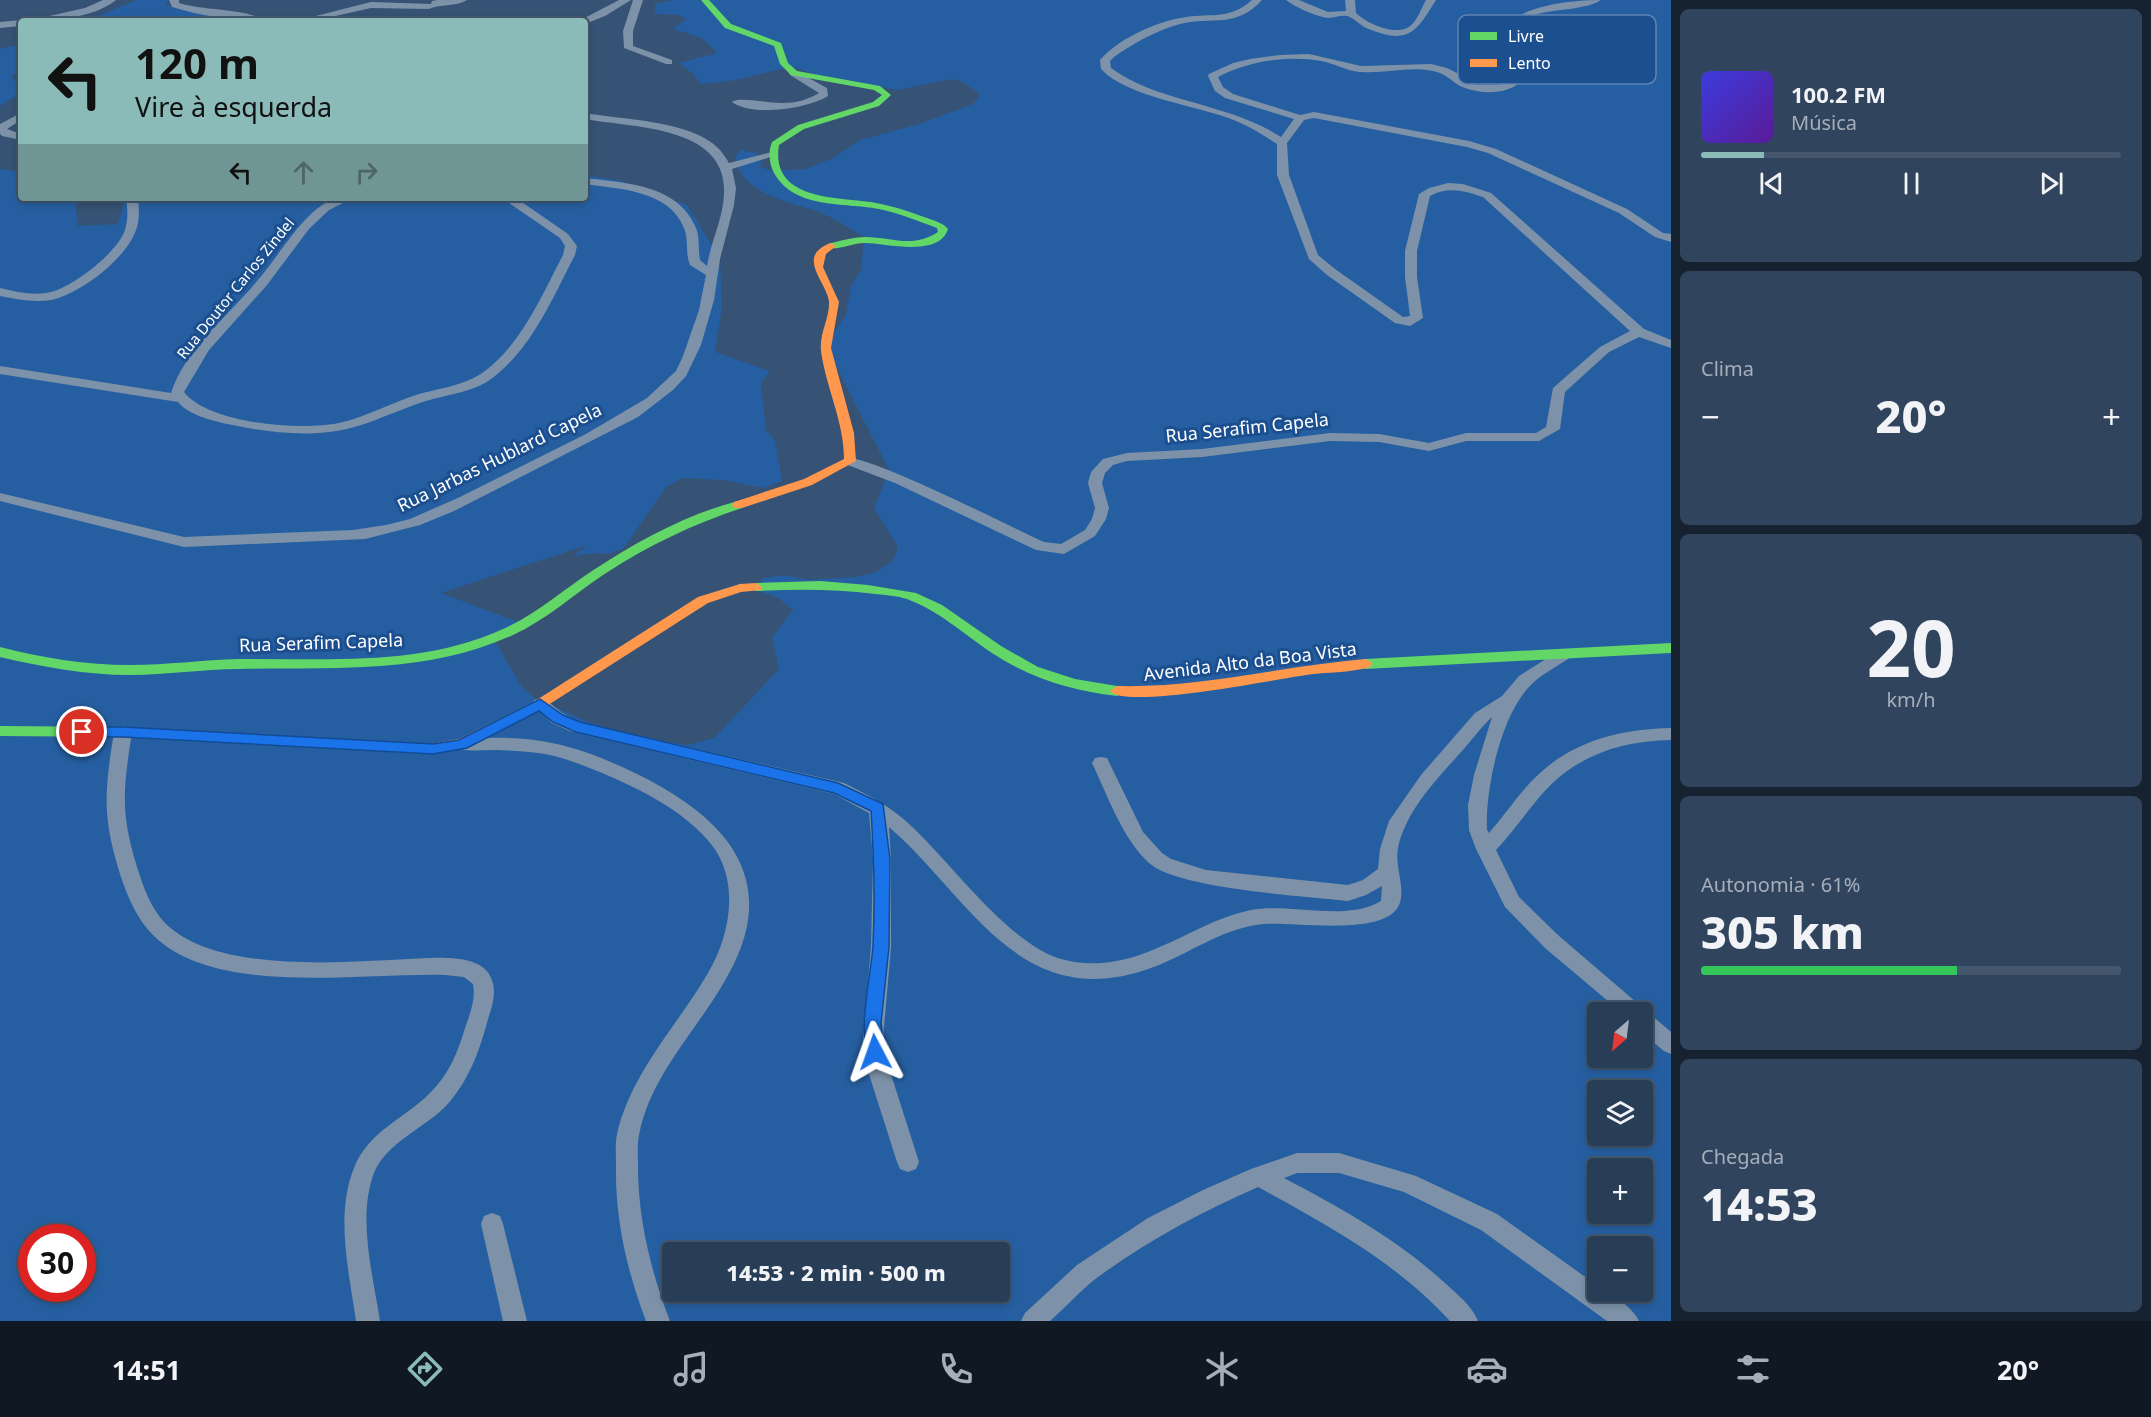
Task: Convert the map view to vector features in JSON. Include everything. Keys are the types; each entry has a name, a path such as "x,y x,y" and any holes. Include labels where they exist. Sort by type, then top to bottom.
{"street":[{"path":"47,18 88,10 111,0"},
{"path":"174,0 175,5 184,8 249,18"},
{"path":"314,18 371,5 462,0"},
{"path":"588,19 626,0"},
{"path":"638,0 627,44 629,48 669,62"},
{"path":"705,0 728,26 778,45 784,64 794,73 818,85 824,94 817,100 795,105 764,106 737,102"},
{"path":"1257,0 1240,15 1175,22 1113,51 1105,60 1106,69 1125,83 1238,118 1258,127 1282,144"},
{"path":"1291,0 1327,15 1352,13"},
{"path":"1350,0 1352,13 1360,22 1386,31 1409,31 1431,0"},
{"path":"1530,15 1544,10 1596,0"},
{"path":"412,16 434,3"},
{"path":"0,26 18,23"},
{"path":"1458,76 1428,67 1362,69 1324,59 1299,57 1247,63 1223,69 1213,76 1219,89 1229,96 1299,118 1314,115 1334,117 1492,151 1623,211 1652,231 1671,238"},
{"path":"794,73 877,88 888,95 876,104 790,132 775,144 772,154 781,176 792,190 803,196 836,203 877,206 915,217 943,229 942,233 923,245 898,245 872,240 838,245 825,250 820,256 819,270 834,301 825,348 851,447 850,461"},
{"path":"1465,84 1486,89 1508,84"},
{"path":"18,117 0,128 6,134 18,137"},
{"path":"588,117 679,132 694,137 702,140 720,155 727,167 772,154"},
{"path":"1299,118 1282,144 1282,174 1313,256 1331,272 1399,320 1410,322 1417,318 1411,278 1411,251 1425,195 1446,185 1469,188 1487,195 1639,332 1671,344"},
{"name":"Rua Jarbas Hublard Capela","path":"0,497 184,542 356,535 398,528 434,514 620,421 668,387 681,373 690,358 710,290 710,272 727,215 730,187 727,167"},
{"path":"588,182 644,191 671,201 683,215 690,230 692,254 696,265 710,272"},
{"path":"3,295 35,297 55,295 72,288 92,273 128,237 133,222 132,201"},
{"name":"Rua Doutor Carlos Zindel","path":"179,398 177,392 184,377 227,321 263,282 313,219 328,206 340,201"},
{"path":"0,370 179,398 201,411 260,426 305,431 328,429 464,386 490,374 525,334 569,255 571,246 564,237 512,201"},
{"name":"Rua Serafim Capela","path":"0,652 77,667 129,670 206,665 330,665 417,659 448,653 507,633 623,557 674,529 813,481 850,461 910,485 1041,547 1064,549 1090,533 1099,519 1102,508 1095,483 1098,472 1108,462 1127,457 1202,453 1330,437 1379,438 1429,447 1466,437 1539,437 1553,429 1555,400 1558,391 1601,350 1615,341 1639,332"},
{"name":"Avenida Alto da Boa Vista","path":"0,731 123,732 433,749 462,744 540,704 703,600 740,588 795,584 870,589 910,595 927,601 1009,658 1041,673 1088,689 1142,693 1224,686 1327,666 1671,648"},
{"path":"1562,655 1525,680 1508,700 1486,764 1477,805 1478,830 1512,902 1552,942 1623,1002"},
{"path":"540,704 558,719 576,727 838,788 878,808 904,830 966,894 1023,948 1039,959 1062,968 1113,970 1133,965 1251,918 1362,917 1380,912 1390,904 1393,896 1388,871 1389,847 1405,809 1436,769 1484,715 1508,700"},
{"path":"123,732 114,791 116,830 137,900 168,936 194,950 227,962 285,969 434,966 463,969 478,975 482,981 484,989 481,1011 459,1072 432,1107 390,1138 364,1170 358,1198 358,1247 368,1321"},
{"path":"1485,849 1501,834 1546,778 1590,748 1619,738 1646,734 1671,734"},
{"path":"462,744 529,745 551,749 576,756 636,782 680,807 705,826 721,844 736,878 740,907 736,932 728,955 714,983 656,1070 634,1112 627,1136 627,1205 649,1299 658,1321"},
{"path":"1101,763 1136,836 1155,858 1177,870 1206,877 1348,893 1362,891 1388,871"},
{"path":"878,808 882,859 881,947 873,1039 877,1065 908,1162"},
{"path":"1653,1029 1671,1045"},
{"path":"1033,1321 1085,1273 1156,1226 1211,1197 1259,1176 1297,1163 1339,1163 1408,1183 1489,1222 1627,1321"},
{"path":"1259,1176 1345,1222 1403,1260 1439,1290 1466,1321"},
{"path":"492,1224 515,1321"}],"shaded area":[{"path":"136,0 169,0 166,4 171,7 238,18 98,18 98,16"},
{"path":"673,0 1671,0 1671,1321 0,1321 0,169 18,170 18,201 75,201 78,226 118,224 124,201 588,201 588,176 621,181 687,205 720,259 722,307 715,352 770,371 761,383 766,430 775,441 782,481 763,488 724,480 683,478 666,487 623,549 608,554 573,556 588,545 441,593 521,623 495,641 520,684 534,698 591,723 641,738 687,745 714,738 779,669 772,637 793,610 778,598 759,591 763,578 785,575 808,580 855,577 876,572 893,561 898,547 874,508 889,470 830,354 828,343 846,314 851,286 861,270 864,237 824,214 768,195 747,180 739,170 735,157 741,150 756,153 761,160 760,167 772,171 805,169 831,159 860,140 916,125 973,104 979,97 978,92 962,82 951,79 897,90 817,75 795,68 781,69 731,81 701,84 679,63 717,53 702,38 673,29 686,19 679,15 655,14 655,4"},
{"path":"18,45 18,72 12,76 18,85 18,94 0,106 0,49"}],"traffic: fast":[{"path":"705,0 728,26 778,45 784,64 794,73 877,88 887,95 876,104 801,127 775,144 776,168 789,185 810,197 890,209 940,226 943,229 942,233 931,240 912,245 864,240 831,246"},
{"path":"0,652 65,665 130,670 239,664 376,663 443,654 476,645 508,632 532,619 632,552 684,526 738,505"},
{"path":"756,587 836,586 908,595 937,608 1008,657 1033,670 1075,684 1117,691"},
{"path":"1365,664 1671,648"},
{"path":"0,731 123,732 429,749"}],"traffic: slow":[{"path":"738,505 808,482 850,461 848,433 826,348 826,336 834,302 821,274 819,260 822,253 831,246"},
{"path":"429,749 462,744 540,704 703,600 740,588 756,587"},
{"path":"1117,691 1179,690 1365,664"}],"route":[{"path":"82,732 123,732 433,749 462,744 540,704 558,719 576,727 838,788 878,808 882,859 881,947 873,1023 875,1052"}]}
